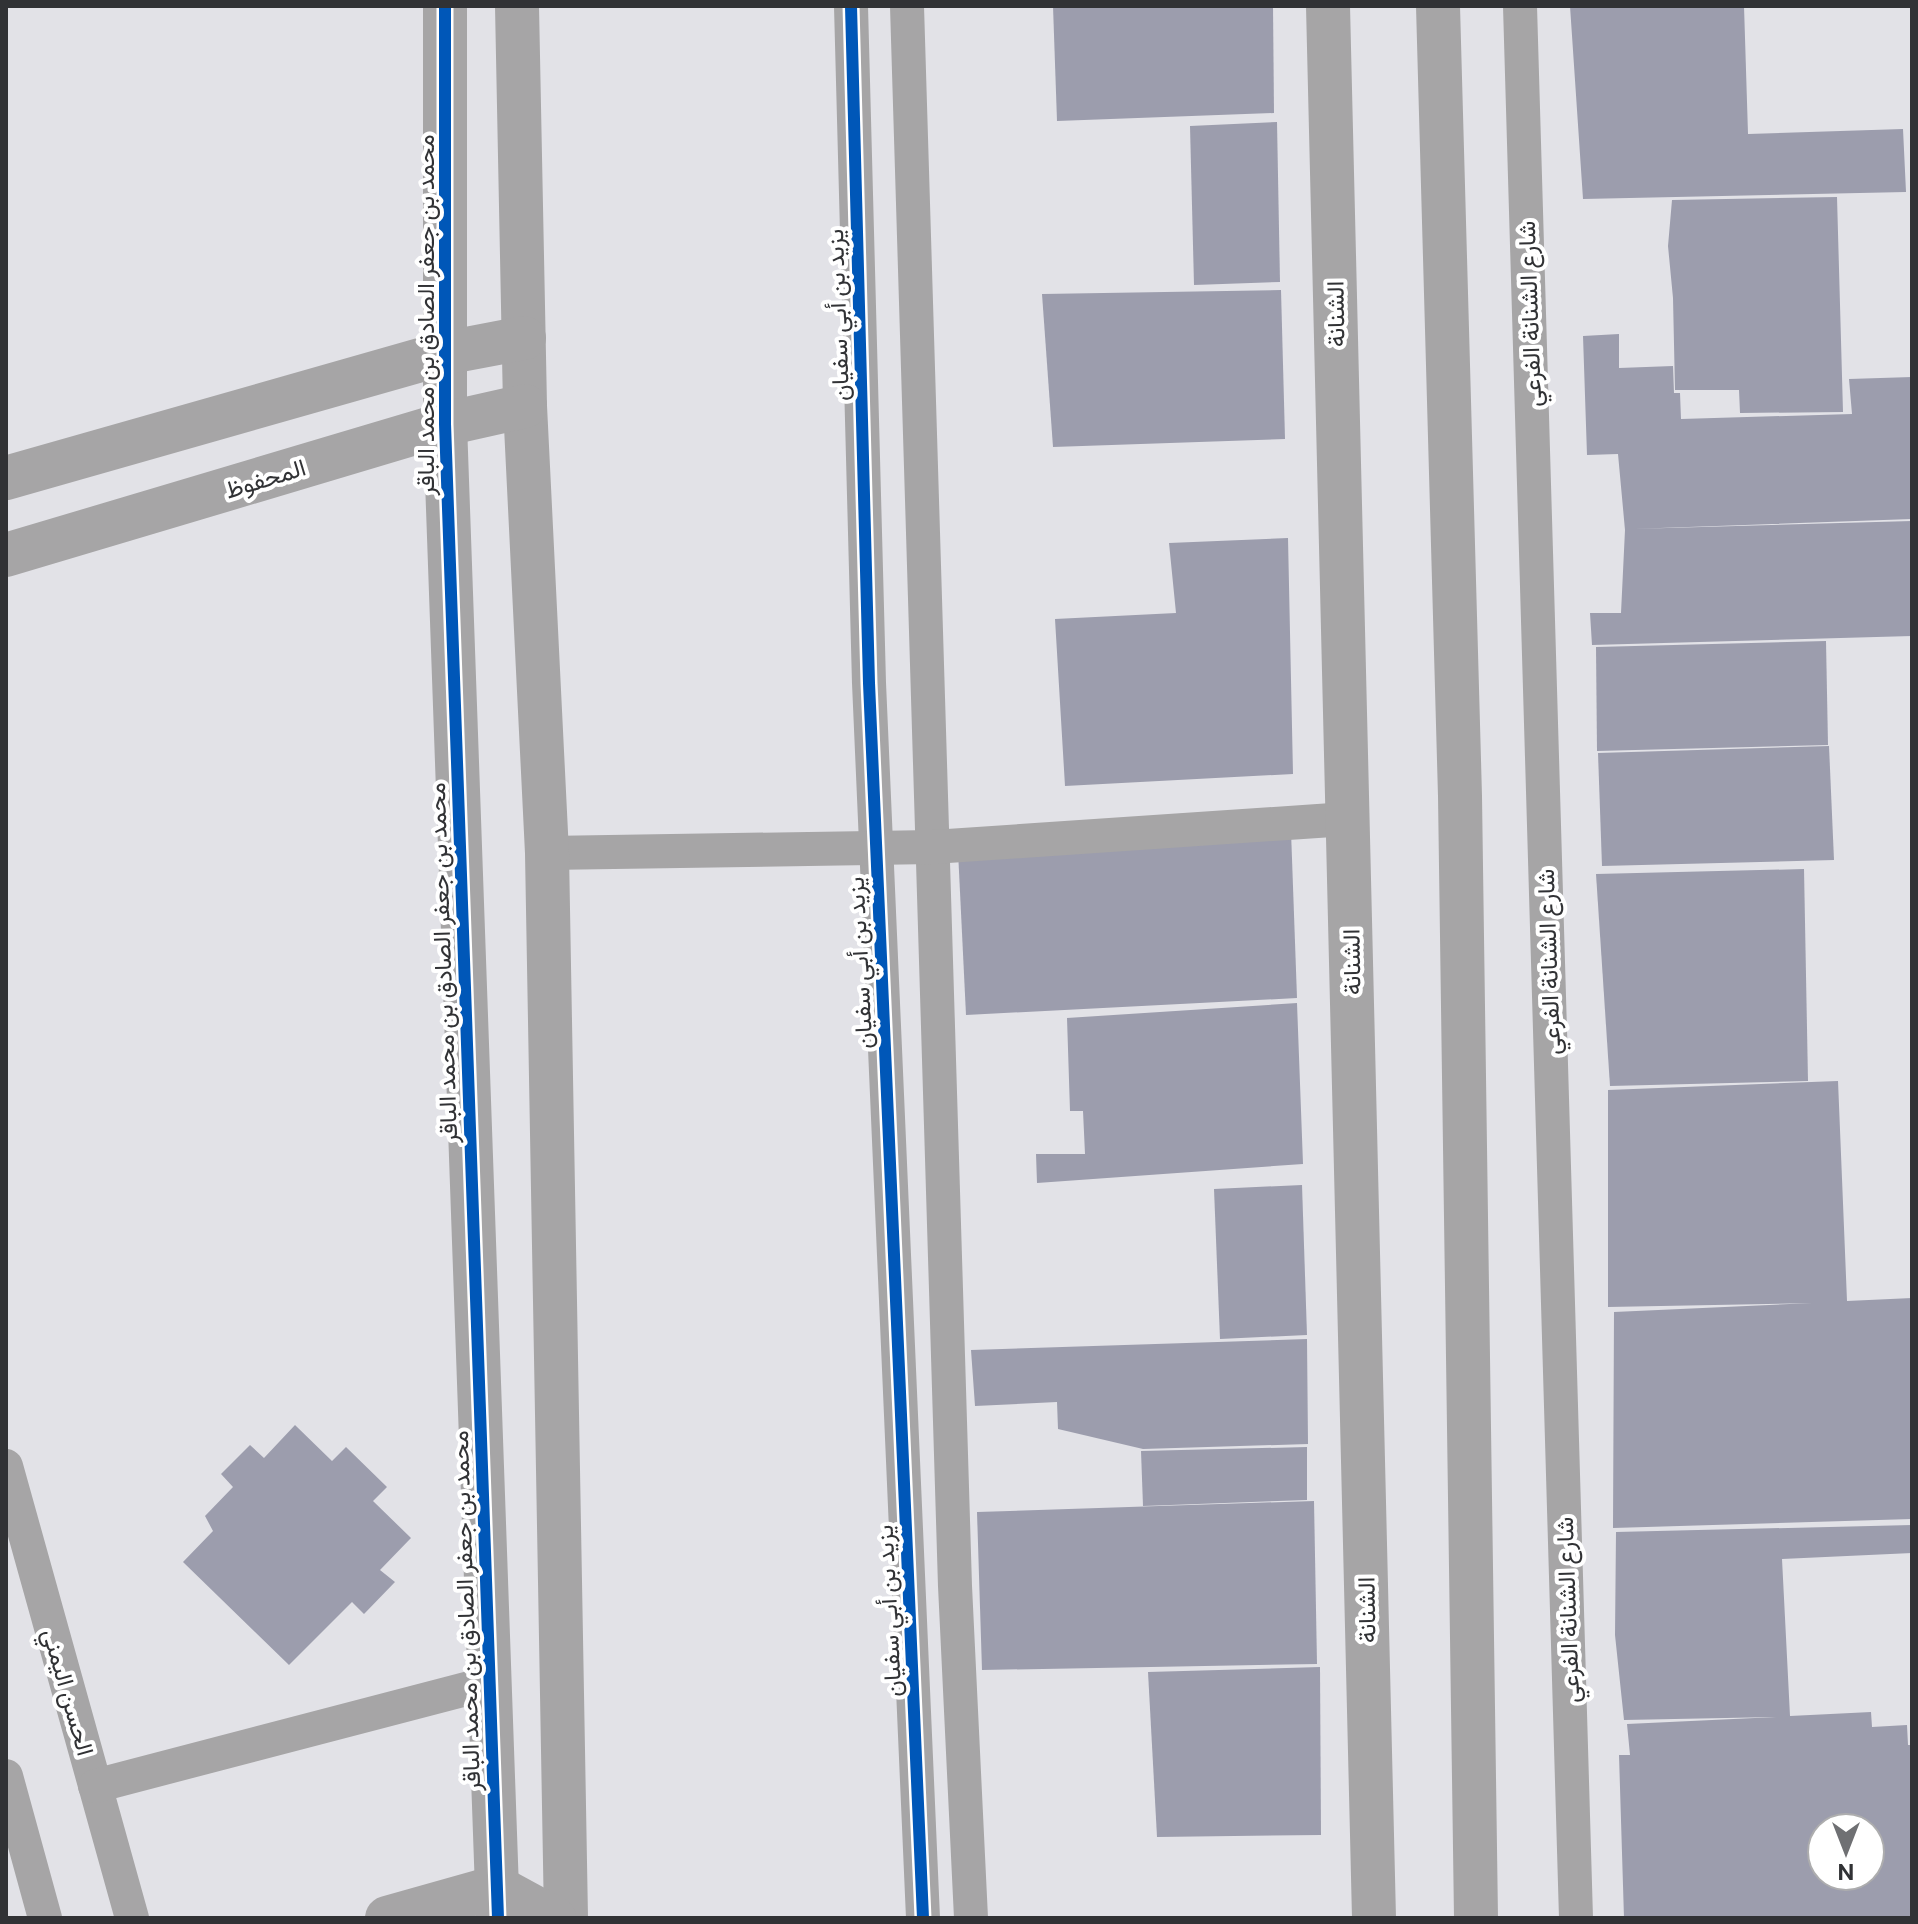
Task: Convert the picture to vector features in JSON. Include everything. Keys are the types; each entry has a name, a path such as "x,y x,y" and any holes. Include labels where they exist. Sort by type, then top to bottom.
{"street":[{"name":"محمد بن جعفر الصادق بن محمد الباقر","path":"445,6 445,424 498,1903"},
{"path":"517,6 525,406 547,853 566,1918"},
{"name":"يزيد بن أبي سفيان","path":"851,6 868,651 923,1918"},
{"path":"907,6 955,1586 971,1918"},
{"name":"الشنانة","path":"1328,6 1374,1918"},
{"path":"1438,6 1461,812 1476,1918"},
{"name":"شارع الشنانة الفرعي","path":"1520,6 1576,1918"},
{"path":"6,478 445,353 524,338"},
{"name":"المحفوظ","path":"6,555 445,424 525,406"},
{"path":"547,853 933,847 1347,819"},
{"name":"الحسن اليمني","path":"6,1466 132,1918"},
{"path":"95,1786 489,1683"},
{"path":"6,1776 45,1918"},
{"path":"387,1918 498,1903 554,1918"}],"building":[{"path":"1053,6 1273,6 1274,113 1057,121"},
{"path":"1570,6 1744,6 1748,134 1903,129 1906,192 1583,199"},
{"path":"1277,122 1280,282 1194,285 1190,126"},
{"path":"1837,197 1843,412 1740,413 1739,390 1675,390 1673,298 1668,246 1672,200"},
{"path":"1281,290 1285,439 1053,447 1042,294"},
{"path":"1619,334 1619,368 1673,366 1674,393 1680,393 1681,419 1852,414 1849,379 1912,377 1912,519 1632,529 1912,521 1912,636 1592,645 1590,613 1621,613 1625,530 1618,454 1587,455 1583,336"},
{"path":"1288,538 1293,774 1065,786 1055,619 1176,613 1169,543"},
{"path":"1826,641 1828,745 1597,751 1596,647"},
{"path":"1829,746 1834,860 1602,866 1598,753"},
{"path":"1291,831 1297,998 966,1015 958,851"},
{"path":"1804,869 1808,1081 1610,1086 1596,874"},
{"path":"1297,1003 1303,1164 1037,1183 1036,1154 1085,1154 1083,1111 1070,1111 1067,1018"},
{"path":"1838,1081 1847,1301 1912,1298 1912,1519 1613,1528 1614,1312 1813,1303 1608,1307 1608,1090"},
{"path":"1302,1185 1307,1335 1220,1339 1214,1189"},
{"path":"1307,1339 1308,1444 1143,1449 1058,1429 1057,1402 975,1406 971,1350"},
{"path":"295,1425 332,1461 346,1447 387,1487 373,1501 411,1538 380,1570 395,1582 364,1614 352,1602 289,1665 183,1562 213,1531 205,1516 233,1487 221,1474 250,1445 264,1458"},
{"path":"1307,1447 1307,1500 1143,1506 1141,1451"},
{"path":"1314,1501 1317,1664 982,1670 977,1512"},
{"path":"1912,1525 1912,1553 1782,1559 1790,1716 1871,1712 1872,1727 1907,1725 1908,1745 1912,1745 1912,1918 1624,1918 1619,1755 1630,1755 1627,1724 1776,1717 1624,1720 1615,1635 1616,1532"},
{"path":"1320,1667 1321,1835 1157,1837 1148,1672"}],"cycle path":[{"path":"445,6 445,424 498,1918"},
{"path":"851,6 869,683 923,1918"}]}
